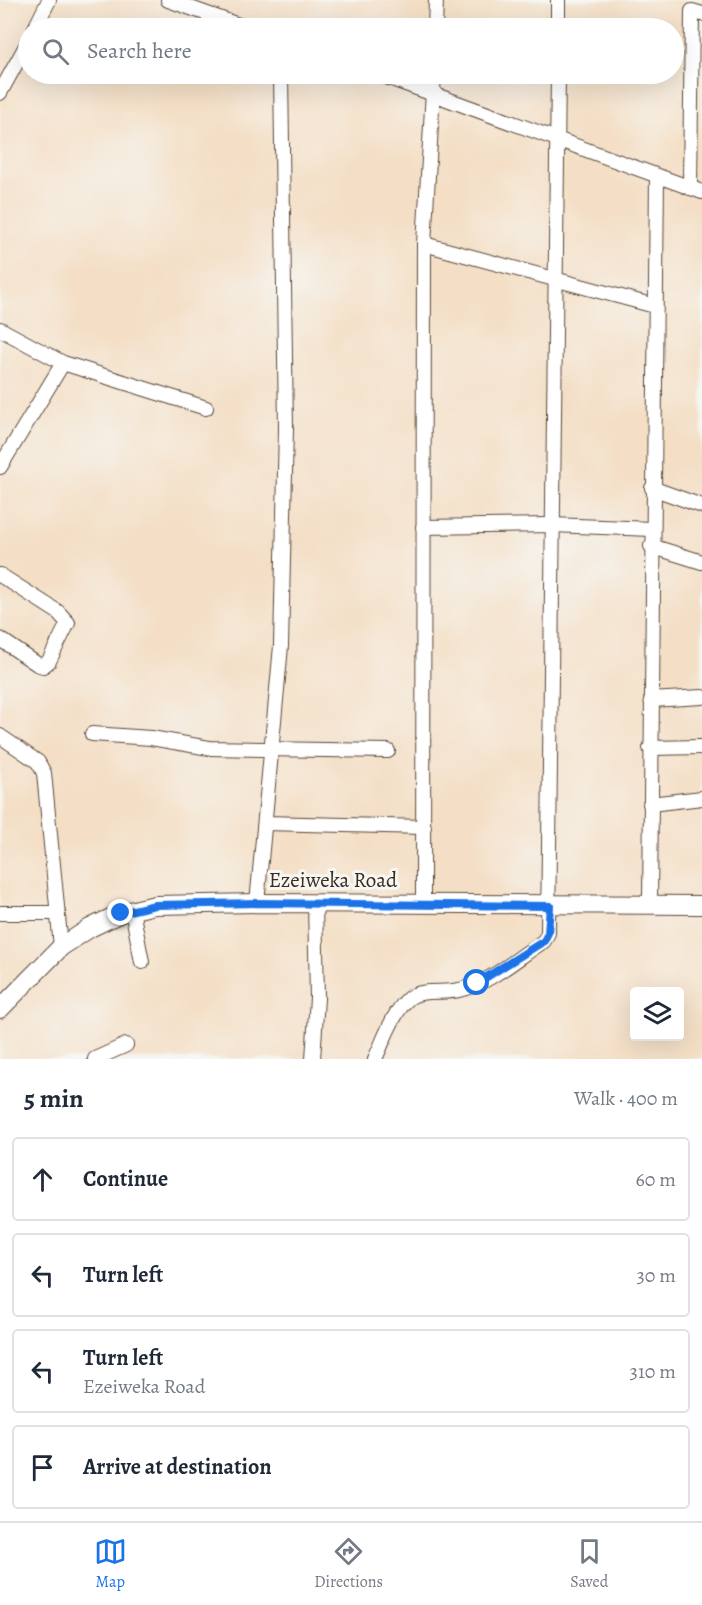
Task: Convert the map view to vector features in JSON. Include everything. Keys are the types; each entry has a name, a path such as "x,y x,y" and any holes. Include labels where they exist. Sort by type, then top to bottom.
{"main road":[{"name":"Ezeiweka Road","path":"0,1009 61,947 90,928 132,910 155,905 423,903 550,906 702,905"}],"street":[{"path":"40,18 49,0"},
{"path":"168,0 201,6 226,18"},
{"path":"435,18 436,0"},
{"path":"558,0 558,18"},
{"path":"407,84 696,190 695,9"},
{"path":"0,93 18,60"},
{"path":"257,903 281,646 286,428 281,84"},
{"path":"423,903 424,244 434,84"},
{"path":"375,1059 396,1016 410,997 420,993 459,990 477,983 544,941 548,933 558,84"},
{"path":"650,904 651,546 657,176"},
{"path":"424,244 655,306"},
{"path":"0,329 63,363 206,408"},
{"path":"0,467 63,363"},
{"path":"652,488 702,506"},
{"path":"423,527 552,525 652,529"},
{"path":"651,546 702,561"},
{"path":"0,575 58,612 68,623 50,661 43,666 0,639"},
{"path":"651,700 702,697"},
{"path":"92,734 151,738 209,748 272,751 380,749 388,751"},
{"path":"0,736 39,762 44,773 61,947"},
{"path":"650,748 702,747"},
{"path":"650,804 702,798"},
{"path":"265,824 423,827"},
{"path":"313,1059 317,998 315,903"},
{"path":"132,910 142,962"},
{"path":"0,913 58,913"},
{"path":"95,1059 126,1045"}],"route":[{"path":"121,913 155,905 257,903 550,906 548,933 544,941 477,983"}]}
